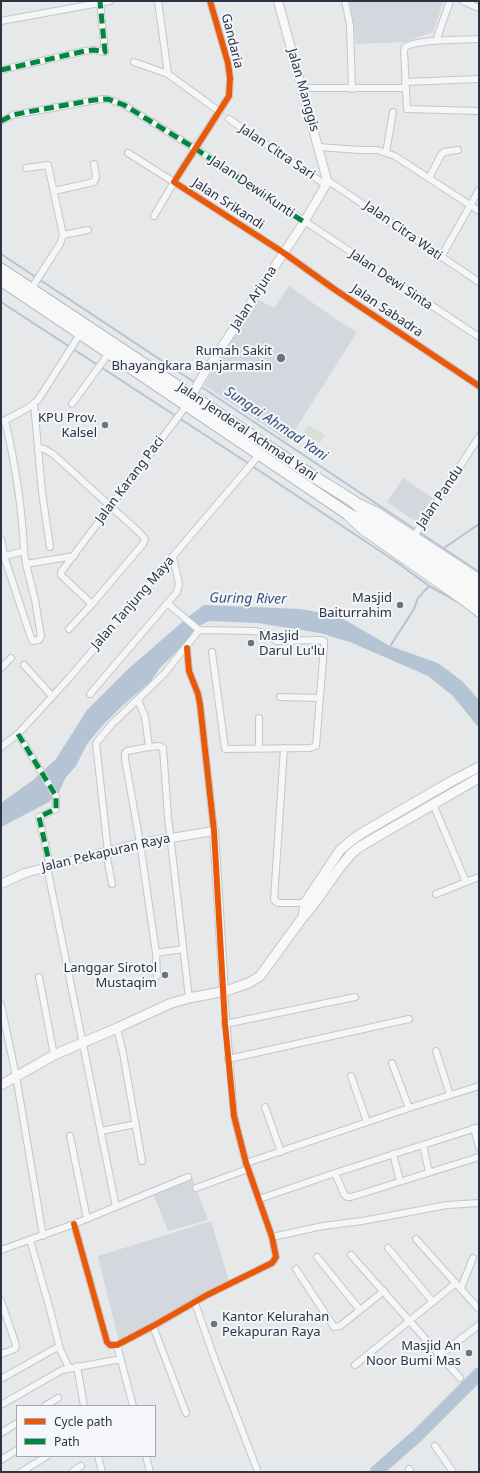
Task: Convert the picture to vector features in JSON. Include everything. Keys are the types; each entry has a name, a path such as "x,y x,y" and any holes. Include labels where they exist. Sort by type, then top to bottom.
{"highway":[{"name":"Jalan Jenderal Achmad Yani","path":"1,269 34,287 234,430 298,466 353,501 367,519"},
{"name":"Jalan Jenderal Achmad Yani","path":"1,280 34,287 80,334 107,357 190,400"},
{"name":"Jalan Jenderal Achmad Yani","path":"234,430 257,457 291,476 345,512 367,519"},
{"path":"291,476 298,466"},
{"path":"367,519 479,588"},
{"path":"367,519 479,601"}],"main road":[{"name":"Jalan Jenderal Achmad Yani","path":"353,501 373,510 414,535 479,579"},
{"name":"Jalan Jenderal Achmad Yani","path":"345,512 362,529 460,597 479,612"},
{"path":"1,1085 54,1055 169,1004 190,998 224,992 249,983 260,976 303,917 340,850 352,840 452,781 479,767"},
{"path":"309,905 355,850 479,778"}],"street":[{"path":"1,21 110,1"},
{"path":"158,1 168,74"},
{"name":"Gandaria","path":"196,149 229,96 230,78 228,63 210,1"},
{"name":"Jalan Manggis","path":"278,1 319,147 327,182"},
{"path":"345,1 350,25 352,89"},
{"path":"436,41 450,1"},
{"path":"463,1 479,8"},
{"path":"1,70 85,51 94,50 105,52 100,2"},
{"path":"479,39 436,41 413,44 405,47 407,109 479,111"},
{"path":"134,62 168,74 220,112"},
{"path":"302,88 352,89 479,79"},
{"name":"Jalan Dewi Kunti","path":"1,121 13,115 27,112 94,100 108,99 124,105 196,149 304,222"},
{"path":"386,152 393,112"},
{"name":"Jalan Citra Sari","path":"229,119 327,182"},
{"path":"319,147 386,152 395,156 479,211"},
{"name":"Jalan Srikandi","path":"196,149 174,182 284,253"},
{"path":"429,178 444,152 458,150"},
{"path":"128,153 174,182 154,216"},
{"path":"54,191 94,182 96,177 94,164"},
{"path":"26,168 48,165 63,235 60,244 34,287"},
{"name":"Jalan Arjuna","path":"190,400 202,377 304,222 327,182"},
{"name":"Jalan Citra Wati","path":"327,182 479,282"},
{"path":"441,257 479,190"},
{"name":"Jalan Dewi Sinta","path":"304,222 479,337"},
{"path":"63,235 88,230"},
{"name":"Jalan Sabadra","path":"284,253 334,289 479,386"},
{"path":"1,539 3,557 31,638 34,641 39,640 41,636 35,600 26,564 16,476 11,447 3,421 34,404 42,395 80,334"},
{"path":"72,404 107,357"},
{"name":"Jalan Karang Paci","path":"92,604 61,575 61,572 190,400"},
{"path":"34,404 50,547"},
{"name":"Jalan Pandu","path":"414,535 479,438"},
{"path":"38,448 44,449 53,454 143,536 145,542 69,629"},
{"name":"Jalan Tanjung Maya","path":"1,747 18,734 52,696 173,557 257,457"},
{"path":"3,557 24,551"},
{"path":"26,564 74,556"},
{"path":"90,694 177,592 179,586 173,557"},
{"path":"167,603 198,629 257,631 280,641 322,640 324,647 316,746 310,748 224,748 212,652"},
{"path":"112,884 107,852 96,743 112,724 165,673 187,648 198,629"},
{"path":"74,1224 107,1342 110,1345 117,1345 207,1295 272,1263 276,1257 272,1237 248,1166 234,1116 228,1059 214,831 200,704 190,671 187,648"},
{"path":"1,668 11,658"},
{"path":"24,665 52,696"},
{"path":"280,697 320,698"},
{"path":"138,700 145,717 149,747"},
{"path":"259,718 259,748"},
{"path":"18,734 56,796 56,809 39,817 116,1207"},
{"path":"157,976 156,954 140,843 124,756 127,751 159,746 164,748 166,796 190,998"},
{"path":"284,748 274,900 278,903 309,905"},
{"path":"433,804 466,882"},
{"name":"Jalan Pekapuran Raya","path":"1,884 25,873 140,843 214,831"},
{"path":"436,894 479,877"},
{"path":"156,954 183,949"},
{"path":"39,977 54,1055"},
{"path":"226,1024 356,996"},
{"path":"1,1005 16,1076 43,1236"},
{"path":"228,1059 409,1019"},
{"path":"117,1028 123,1053 142,1161"},
{"path":"436,1051 450,1095"},
{"path":"392,1063 409,1108"},
{"path":"351,1076 366,1122"},
{"path":"196,1188 281,1152 366,1122 479,1086"},
{"path":"265,1107 281,1152"},
{"path":"101,1131 136,1124"},
{"path":"259,1199 423,1144 477,1128 479,1147"},
{"path":"70,1136 87,1219"},
{"path":"423,1144 430,1172"},
{"path":"393,1154 400,1181"},
{"path":"335,1173 344,1194 347,1197 351,1197 479,1157"},
{"path":"1,1250 87,1219 188,1177"},
{"path":"272,1237 323,1226 362,1221 447,1205 479,1203"},
{"path":"416,1239 479,1309"},
{"path":"30,1240 60,1349 69,1368"},
{"path":"388,1248 433,1302"},
{"path":"351,1255 460,1378"},
{"path":"317,1257 360,1310"},
{"path":"461,1288 473,1258"},
{"path":"296,1269 334,1327 340,1326 384,1291"},
{"path":"356,1365 456,1283"},
{"path":"1,1301 16,1345 13,1350 1,1354"},
{"path":"195,1302 215,1360 258,1472"},
{"path":"440,1355 479,1325"},
{"path":"153,1326 186,1413"},
{"path":"117,1345 133,1405"},
{"path":"1,1379 55,1349 60,1349"},
{"path":"1,1405 62,1370 121,1359"},
{"path":"77,1366 84,1405"},
{"path":"47,1405 58,1398"},
{"path":"1,1433 16,1424"},
{"path":"435,1446 453,1472"},
{"path":"1,1460 16,1451"},
{"path":"21,1472 45,1457"},
{"path":"98,1457 102,1472"},
{"path":"146,1457 150,1472"},
{"path":"72,1472 81,1466"}],"shaded area":[{"path":"350,1 444,1 433,32 404,42 356,44"},
{"name":"Rumah Sakit Bhayangkara Banjarmasin","path":"289,286 337,320 357,332 288,441 204,385 247,315 259,300 274,308"},
{"path":"308,425 325,435 320,443 303,433"},
{"path":"403,478 433,498 416,522 387,502"},
{"path":"192,1177 208,1220 168,1231 153,1193"},
{"path":"211,1221 229,1281 119,1342 98,1256"}],"water":[{"path":"204,605 301,609 338,616 390,646 438,663 462,681 479,700 479,728 453,696 428,676 350,642 320,633 258,623 209,621 197,627 182,646 160,668 150,682 123,705 102,726 87,744 76,766 66,777 58,794 49,802 1,827 1,803 33,780 56,759 87,710 126,671"}],"waterway":[{"name":"Sungai Ahmad Yani","path":"1,254 197,384"},
{"name":"Sungai Ahmad Yani","path":"1,302 228,450 398,563 429,586 460,603"},
{"name":"Sungai Ahmad Yani","path":"200,386 479,572"},
{"path":"444,548 479,524"},
{"path":"389,648 414,609 418,598 429,586"},
{"path":"376,1472 417,1436 479,1374"}],"marked path":[{"path":"1,70 85,51 94,50 105,52 100,2"},
{"path":"1,121 13,115 27,112 94,100 108,99 124,105 196,149 304,222"},
{"path":"18,734 56,796 56,809 39,817 50,866"}],"cycle path":[{"path":"210,1 228,63 230,78 229,96 174,182 284,253 334,289 479,386"},
{"path":"74,1224 107,1342 110,1345 117,1345 207,1295 272,1263 276,1257 272,1237 246,1163 234,1116 225,1024 214,831 200,704 198,694 189,671 187,648"}],"place":[{"name":"Rumah Sakit Bhayangkara Banjarmasin","path":"281,358"},
{"name":"KPU Prov. Kalsel","path":"105,425"},
{"name":"Masjid Baiturrahim","path":"400,605"},
{"name":"Masjid Darul Lu'lu","path":"251,643"},
{"name":"Langgar Sirotol Mustaqim","path":"165,975"},
{"name":"Kantor Kelurahan Pekapuran Raya","path":"214,1324"},
{"name":"Masjid An Noor Bumi Mas","path":"469,1353"}],"water label":[{"name":"Guring River","path":"248,599"}]}
